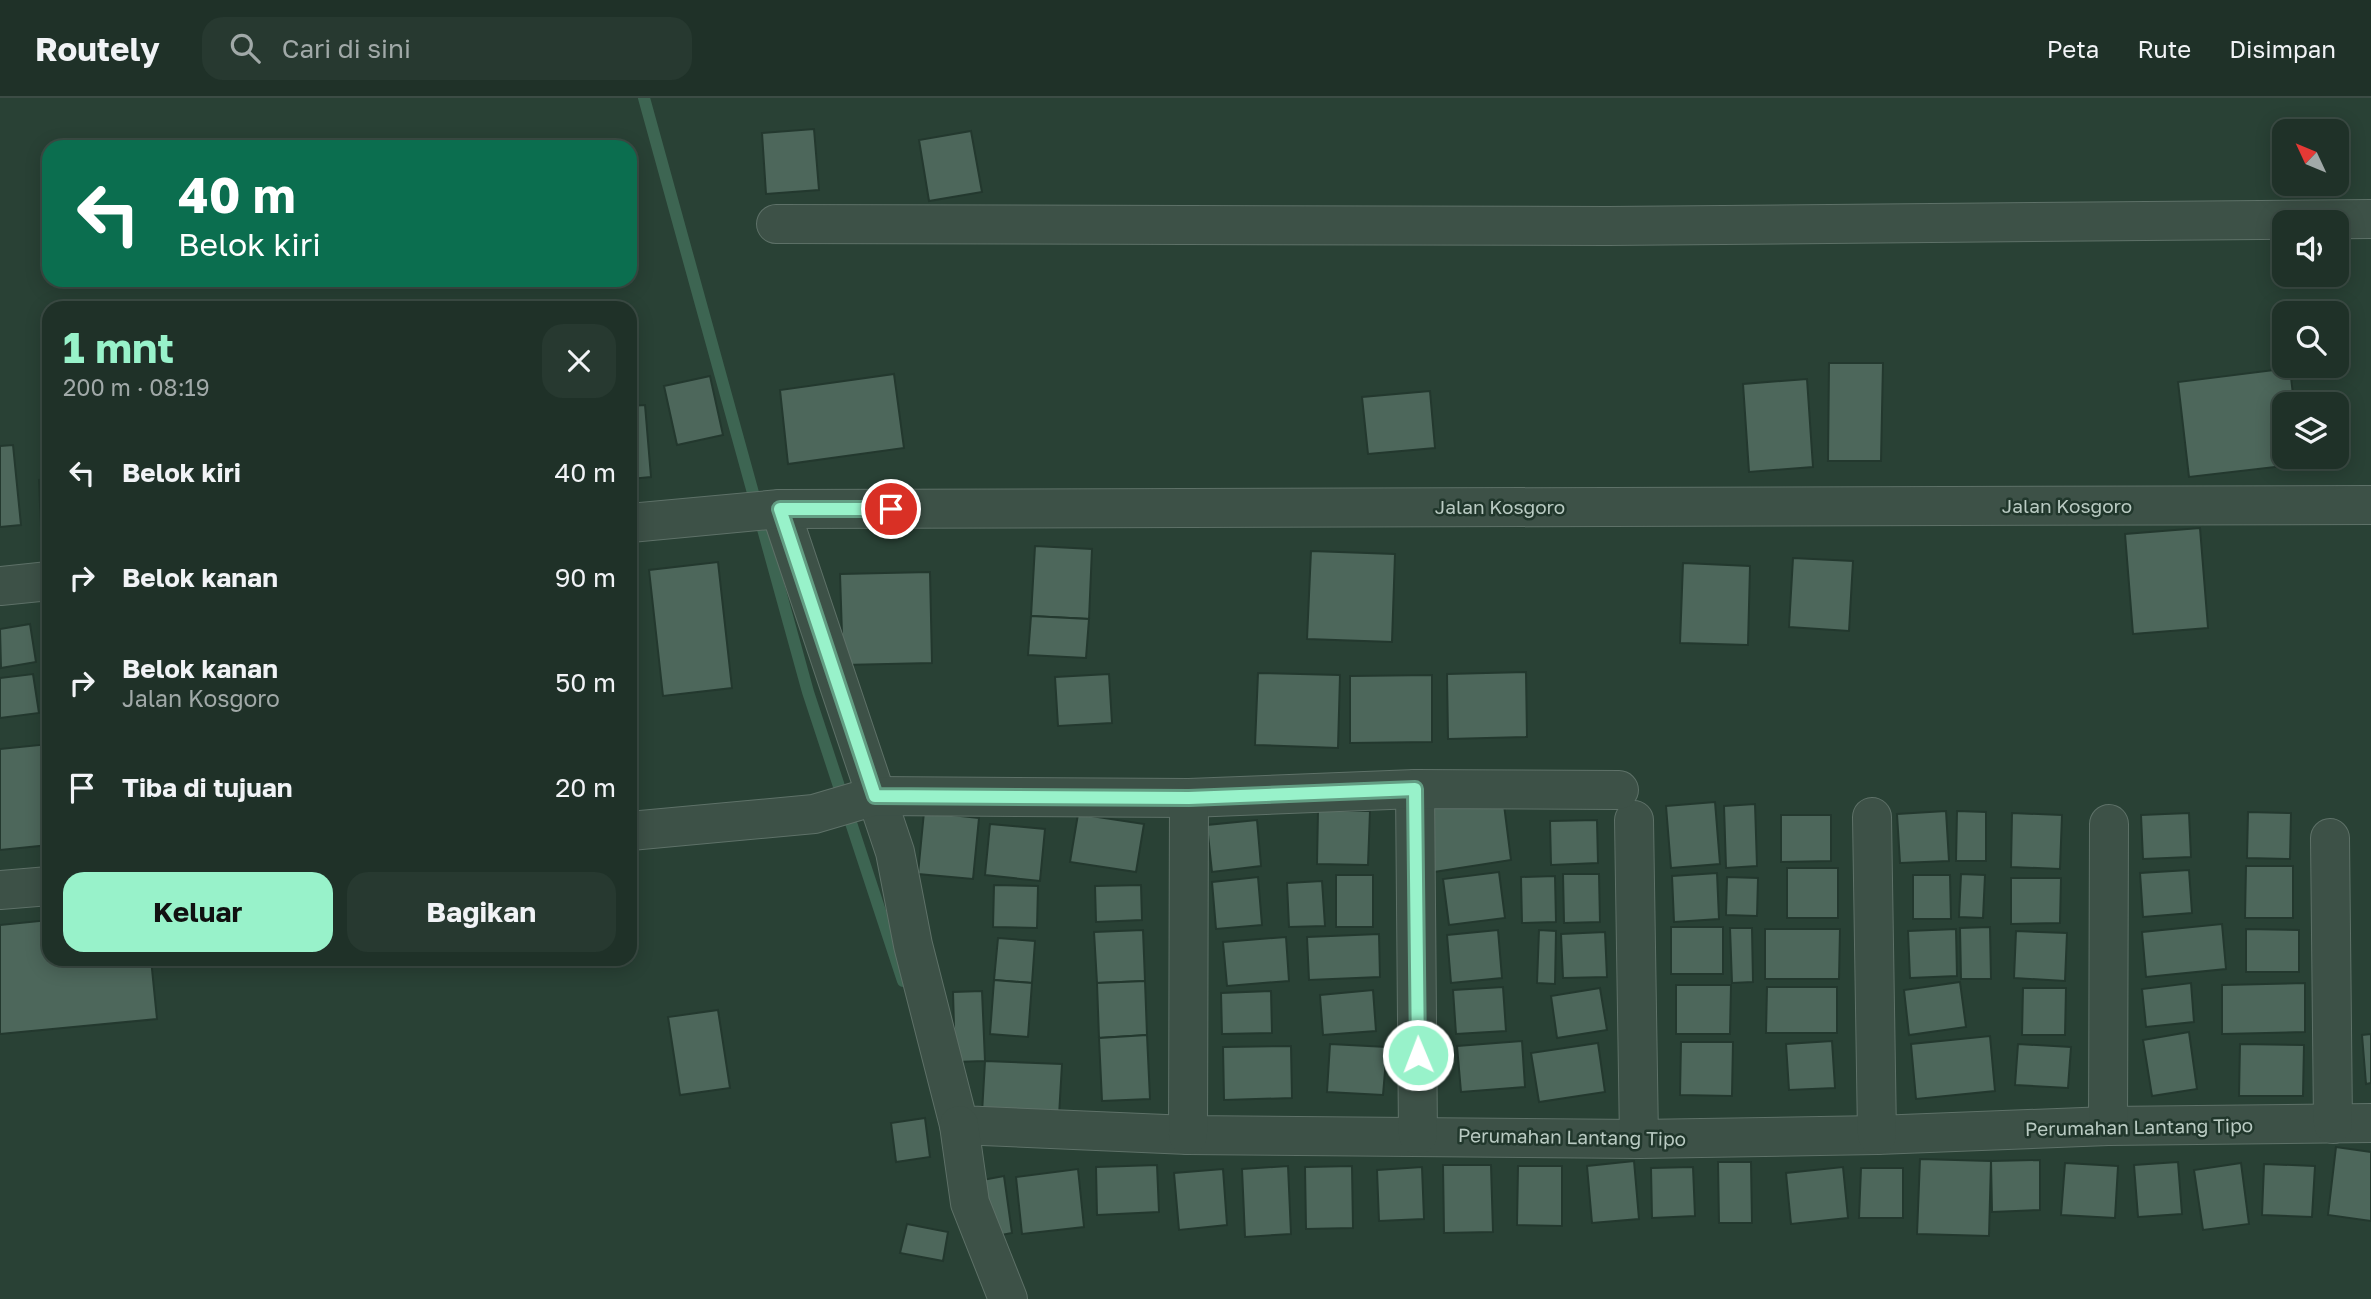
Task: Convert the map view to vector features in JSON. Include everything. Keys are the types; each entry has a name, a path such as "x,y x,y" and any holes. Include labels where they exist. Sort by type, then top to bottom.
{"street":[{"path":"776,224 1608,226 2371,219"},
{"name":"Jalan Kosgoro","path":"637,522 727,512 778,510 2371,505"},
{"path":"778,510 873,797 895,852 914,944 959,1125 970,1203 1008,1299"},
{"path":"0,586 42,582"},
{"path":"637,830 814,814 873,797 1189,798 1415,789 1627,805 1639,1139"},
{"path":"1415,789 1418,1135"},
{"path":"1188,1135 1189,798"},
{"path":"1872,817 1877,1135"},
{"path":"2108,1126 2109,824"},
{"path":"2330,838 2333,1124"},
{"path":"0,890 42,887"},
{"name":"Perumahan Lantang Tipo","path":"959,1125 1188,1135 1639,1139 1877,1135 2108,1126 2371,1122"}],"building":[{"path":"814,129 819,190 766,194 762,133"},
{"path":"971,131 982,192 929,201 919,140"},
{"path":"1829,363 1883,363 1881,461 1828,461"},
{"path":"2272,370 2272,378 2291,378 2293,392 2272,392 2272,467 2189,477 2178,382"},
{"path":"894,374 904,448 788,464 780,390"},
{"path":"710,376 723,435 677,445 664,386"},
{"path":"1807,379 1813,467 1749,472 1743,384"},
{"path":"1430,391 1435,448 1368,454 1362,397"},
{"path":"645,405 651,477 637,478 637,406"},
{"path":"13,445 21,525 0,527 0,446"},
{"path":"39,480 42,480 41,527"},
{"path":"2200,528 2208,628 2133,634 2125,534"},
{"path":"1035,546 1092,549 1089,619 1031,616"},
{"path":"1311,551 1395,554 1392,642 1307,639"},
{"path":"1793,558 1853,561 1849,631 1789,627"},
{"path":"718,562 732,688 663,696 649,570"},
{"path":"1683,563 1750,566 1748,645 1680,643"},
{"path":"930,572 932,663 843,665 840,574"},
{"path":"1031,616 1089,619 1086,658 1028,655"},
{"path":"30,624 36,662 1,668 0,629"},
{"path":"1526,672 1527,737 1448,739 1447,674"},
{"path":"1258,673 1340,675 1338,748 1255,745"},
{"path":"33,674 39,713 0,718 0,678"},
{"path":"1109,674 1112,723 1058,726 1055,677"},
{"path":"1432,675 1432,742 1350,743 1350,676"},
{"path":"42,745 42,846 0,850 0,749"},
{"path":"1503,797 1511,860 1434,872 1426,808"},
{"path":"1715,802 1720,864 1671,868 1666,806"},
{"path":"1755,804 1757,866 1726,868 1724,806"},
{"path":"1318,810 1370,811 1368,865 1317,864"},
{"path":"1946,811 1949,861 1900,863 1897,814"},
{"path":"1957,811 1986,812 1986,861 1956,861"},
{"path":"924,812 979,818 973,879 918,874"},
{"path":"2248,812 2291,813 2290,859 2247,858"},
{"path":"2012,813 2062,815 2060,869 2011,867"},
{"path":"2189,813 2191,857 2143,859 2141,815"},
{"path":"1078,814 1144,824 1136,872 1070,862"},
{"path":"1781,815 1831,815 1831,861 1781,862"},
{"path":"1257,820 1261,866 1212,872 1207,825"},
{"path":"1597,820 1598,863 1551,865 1550,821"},
{"path":"990,824 1045,829 1040,881 985,875"},
{"path":"2246,866 2293,866 2293,918 2245,918"},
{"path":"1787,868 1838,868 1838,918 1787,918"},
{"path":"2189,870 2192,913 2143,917 2140,873"},
{"path":"1499,872 1505,918 1449,925 1443,879"},
{"path":"1717,873 1719,919 1674,922 1672,876"},
{"path":"1563,874 1599,874 1600,922 1564,923"},
{"path":"1961,874 1985,875 1983,918 1959,917"},
{"path":"1336,875 1373,875 1373,927 1336,927"},
{"path":"1913,875 1950,875 1951,919 1913,919"},
{"path":"1555,876 1556,922 1522,923 1521,877"},
{"path":"1258,877 1262,925 1216,929 1212,882"},
{"path":"1727,877 1758,878 1757,916 1726,915"},
{"path":"2011,878 2061,878 2060,923 2011,924"},
{"path":"1322,881 1325,926 1289,927 1287,883"},
{"path":"994,885 1038,886 1037,928 993,927"},
{"path":"1141,885 1142,920 1096,922 1095,886"},
{"path":"42,921 42,966 152,966 157,1019 0,1034 0,925"},
{"path":"2222,924 2226,969 2146,977 2142,932"},
{"path":"1671,927 1723,927 1723,974 1671,974"},
{"path":"1990,927 1991,979 1961,979 1960,928"},
{"path":"1730,928 1752,928 1753,982 1732,983"},
{"path":"1765,929 1840,929 1839,979 1765,979"},
{"path":"1956,929 1957,976 1910,978 1908,931"},
{"path":"2246,929 2299,930 2299,972 2246,972"},
{"path":"1143,930 1145,981 1097,983 1094,932"},
{"path":"1498,930 1502,978 1451,983 1447,935"},
{"path":"1539,930 1556,931 1555,984 1537,983"},
{"path":"2016,931 2067,933 2065,981 2014,978"},
{"path":"1605,932 1607,977 1563,978 1561,934"},
{"path":"1379,934 1380,977 1309,980 1307,937"},
{"path":"1286,937 1289,981 1227,986 1223,942"},
{"path":"998,938 1035,941 1032,983 994,980"},
{"path":"994,980 1032,983 1028,1037 990,1034"},
{"path":"1145,981 1147,1035 1099,1038 1097,983"},
{"path":"1960,982 1966,1027 1909,1035 1904,990"},
{"path":"2191,983 2194,1022 2146,1027 2142,989"},
{"path":"2305,983 2305,1032 2222,1034 2222,985"},
{"path":"1676,985 1731,985 1730,1034 1676,1034"},
{"path":"1503,987 1506,1031 1456,1034 1453,990"},
{"path":"1767,987 1837,987 1837,1033 1766,1033"},
{"path":"1600,988 1607,1030 1557,1038 1551,996"},
{"path":"2023,988 2066,988 2065,1035 2022,1035"},
{"path":"1373,990 1376,1031 1323,1035 1320,995"},
{"path":"982,991 985,1061 955,1062 953,992"},
{"path":"1271,991 1272,1033 1222,1034 1221,993"},
{"path":"718,1010 730,1088 680,1095 668,1017"},
{"path":"2189,1032 2197,1089 2152,1096 2143,1040"},
{"path":"2371,1034 2371,1083 2366,1084 2362,1035"},
{"path":"1147,1035 1150,1099 1102,1101 1099,1038"},
{"path":"1990,1036 1995,1091 1916,1099 1911,1044"},
{"path":"1522,1041 1525,1087 1461,1092 1457,1046"},
{"path":"1832,1041 1835,1088 1789,1090 1786,1044"},
{"path":"1681,1042 1733,1042 1732,1096 1680,1095"},
{"path":"1598,1043 1605,1092 1539,1102 1531,1053"},
{"path":"1330,1044 1387,1047 1383,1095 1327,1092"},
{"path":"2018,1044 2071,1047 2068,1088 2015,1085"},
{"path":"2240,1044 2304,1045 2303,1096 2239,1096"},
{"path":"1291,1046 1292,1098 1224,1100 1223,1047"},
{"path":"985,1061 1062,1064 1059,1116 982,1113"},
{"path":"925,1118 930,1157 896,1162 891,1123"},
{"path":"2336,1147 2371,1152 2371,1221 2328,1215"},
{"path":"1920,1159 1991,1161 1989,1236 1917,1234"},
{"path":"2040,1160 2040,1210 1992,1212 1991,1161"},
{"path":"1634,1161 1639,1219 1592,1223 1587,1166"},
{"path":"1718,1162 1751,1162 1752,1223 1719,1223"},
{"path":"2178,1162 2182,1214 2138,1217 2134,1165"},
{"path":"2065,1163 2118,1166 2115,1218 2061,1215"},
{"path":"2241,1163 2249,1224 2203,1230 2194,1170"},
{"path":"2264,1164 2315,1166 2312,1217 2262,1215"},
{"path":"1157,1165 1159,1212 1097,1215 1096,1167"},
{"path":"1443,1165 1491,1165 1493,1232 1444,1233"},
{"path":"1288,1166 1291,1234 1245,1237 1242,1169"},
{"path":"1352,1166 1353,1228 1306,1229 1305,1167"},
{"path":"1518,1166 1562,1166 1562,1226 1517,1225"},
{"path":"1422,1167 1424,1219 1379,1221 1377,1170"},
{"path":"1693,1167 1695,1216 1652,1218 1651,1168"},
{"path":"1843,1167 1848,1218 1791,1224 1786,1173"},
{"path":"1861,1168 1903,1168 1903,1218 1859,1218"},
{"path":"1078,1169 1084,1227 1022,1234 1016,1177"},
{"path":"1223,1169 1227,1225 1179,1230 1174,1173"},
{"path":"1004,1176 1012,1233 985,1238 977,1181"},
{"path":"907,1224 948,1232 943,1261 900,1253"}],"waterway":[{"path":"644,98 808,692 903,981"}],"route":[{"path":"891,509 780,509 875,796 1189,798 1415,789 1418,1055"}]}
